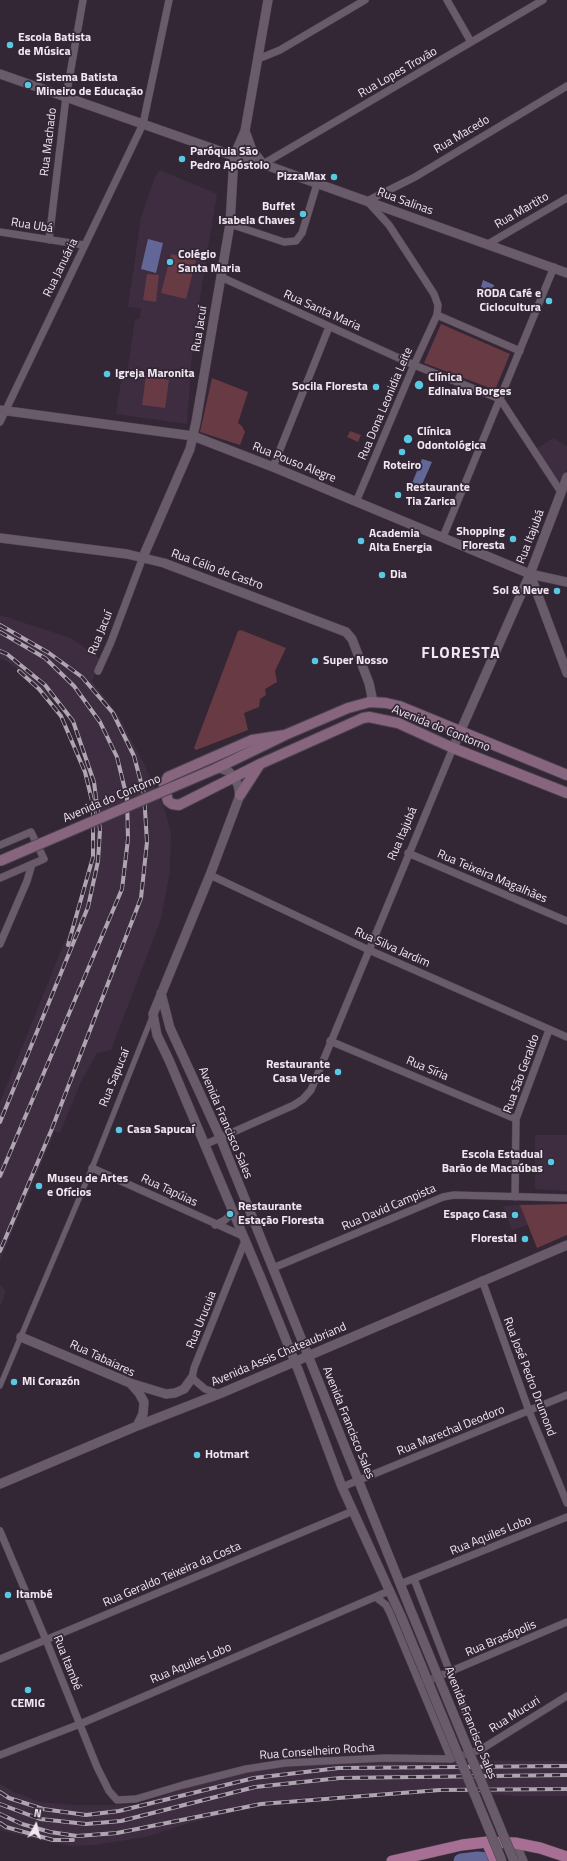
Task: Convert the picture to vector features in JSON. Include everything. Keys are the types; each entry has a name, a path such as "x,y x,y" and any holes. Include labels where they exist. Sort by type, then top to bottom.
{"main road":[{"name":"Avenida do Contorno","path":"0,861 217,768 348,708 370,702 399,706 567,776"},
{"name":"Avenida do Contorno","path":"285,736 252,740 168,777 164,785 168,801 172,804 179,805 260,764 363,718 369,717 398,723 453,748 567,793"},
{"path":"240,795 260,764"},
{"path":"392,1861 462,1845 491,1851 516,1846 540,1848 567,1857"}],"street":[{"name":"Rua Machado","path":"49,240 66,97 83,0"},
{"name":"Rua Januária","path":"0,422 2,411 143,124 169,0"},
{"name":"Rua Jacuí","path":"98,671 111,642 143,557 190,449 230,224 234,156 245,132 268,0"},
{"path":"258,59 280,50 365,0"},
{"path":"447,0 472,42"},
{"name":"Rua Lopes Trovão","path":"263,164 543,0"},
{"name":"Rua Salinas","path":"0,74 234,156 263,164 567,273"},
{"name":"Rua Macedo","path":"367,201 414,177 567,86"},
{"path":"245,132 252,150 263,164"},
{"path":"230,224 284,242 296,241 302,233 317,184"},
{"name":"Rua Martito","path":"488,244 567,198"},
{"path":"367,201 389,225 434,294 438,305 437,315 520,351"},
{"name":"Rua Ubá","path":"0,232 84,245"},
{"path":"443,537 554,268"},
{"name":"Rua Santa Maria","path":"220,277 414,365 500,399"},
{"name":"Rua Dona Leonidia Leite","path":"356,502 414,365 437,315"},
{"path":"272,467 329,327"},
{"path":"500,399 561,492"},
{"name":"Rua Pouso Alegre","path":"2,411 193,436 443,537 530,574 567,582"},
{"name":"Rua Itajubá","path":"204,1145 294,1105 303,1099 310,1090 459,732 530,574 567,477"},
{"name":"Rua Célio de Castro","path":"0,538 143,557 164,563 346,632 352,639 369,683 372,696 370,702"},
{"path":"530,574 567,673"},
{"path":"217,768 228,771 234,777 238,785 240,795"},
{"name":"Rua Sapucaí","path":"0,1386 92,1168 161,993 210,875 240,795"},
{"path":"0,845 32,832 44,859 0,878"},
{"name":"Rua Teixeira Magalhães","path":"408,853 567,921"},
{"path":"0,944 27,881 32,864"},
{"name":"Rua Silva Jardim","path":"210,875 369,950 567,1037"},
{"name":"Avenida Francisco Sales","path":"161,993 170,1028 220,1137 410,1610 514,1861"},
{"name":"Avenida Francisco Sales","path":"153,1014 157,1035 244,1238 342,1487 401,1616 502,1861"},
{"name":"Rua São Geraldo","path":"515,1197 516,1118 549,1030"},
{"name":"Rua Síria","path":"330,1041 516,1118"},
{"name":"Rua Tapúias","path":"92,1168 244,1238"},
{"name":"Rua David Campista","path":"273,1268 443,1197 454,1195 567,1198"},
{"path":"215,1225 225,1220 233,1212"},
{"name":"Rua Urucuia","path":"192,1378 194,1368 244,1238"},
{"name":"Avenida Assis Chateaubriand","path":"0,1485 137,1426 220,1394 482,1280 567,1245"},
{"name":"Rua José Pedro Drumond","path":"482,1280 529,1411 567,1503"},
{"name":"Rua Tabaiares","path":"21,1337 130,1383 139,1393 144,1402 143,1414 137,1426"},
{"path":"130,1383 166,1394 175,1393 184,1389 192,1378 205,1389 220,1394"},
{"name":"Rua Marechal Deodoro","path":"342,1487 567,1395"},
{"name":"Rua Geraldo Teixeira da Costa","path":"0,1659 352,1511"},
{"name":"Rua Aquiles Lobo","path":"400,1584 567,1517"},
{"name":"Rua Itambé","path":"0,1531 109,1792 117,1800"},
{"name":"Avenida Francisco Sales","path":"414,1579 480,1750"},
{"name":"Rua Aquiles Lobo","path":"0,1755 80,1724 376,1598 389,1591"},
{"path":"376,1598 386,1605 421,1684 451,1759"},
{"name":"Rua Brasópolis","path":"421,1684 567,1622"},
{"name":"Rua Mucuri","path":"451,1759 480,1750 567,1696"},
{"name":"Rua Conselheiro Rocha","path":"117,1800 136,1799 246,1769 285,1763 386,1758 451,1759"},
{"path":"516,1846 523,1861"}],"shaded area":[{"name":"Colégio Santa Maria","path":"160,170 217,194 193,340 187,424 116,414 122,374 127,374 135,319 139,319 141,309 128,307 141,217 155,177"},
{"path":"171,254 196,260 186,299 161,293"},
{"path":"147,274 159,275 156,302 143,300"},
{"path":"441,324 510,354 495,390 424,363"},
{"path":"146,376 169,380 165,408 142,405"},
{"path":"212,378 248,392 238,423 242,426 245,432 240,445 200,432"},
{"path":"350,431 361,435 358,442 347,437"},
{"path":"553,438 567,446 567,469 561,484 536,449"},
{"path":"0,615 71,638 102,660 92,681 119,716 145,766 165,810 171,834 170,872 161,919 111,1050 97,1053 80,1084 60,1133 55,1131 0,1261 0,1102 85,891 94,855 95,832 92,777 78,735 59,706 20,671 6,661 0,659"},
{"path":"241,630 286,648 275,671 277,682 265,689 266,695 260,699 259,707 244,713 248,730 196,750 194,748 238,631"},
{"name":"Escola Estadual Barão de Macaúbas","path":"535,1135 567,1135 567,1191 535,1189"},
{"path":"567,1204 567,1235 537,1248 520,1205"},
{"name":"Espaço Casa","path":"520,1205 528,1225 512,1230 503,1206"},
{"path":"0,1285 6,1291 0,1307"},
{"path":"413,1760 567,1761 567,1796 515,1796 458,1792 363,1793 308,1797 278,1801 190,1823 145,1837 95,1845 72,1846 43,1841 0,1830 0,1784 14,1792 40,1802 77,1805 136,1805 189,1787 245,1773 285,1766"}],"water":[{"path":"148,239 163,243 156,273 141,269"},
{"path":"483,280 494,285 492,292 481,287"},
{"path":"422,459 432,462 421,487 412,483"}],"waterway":[{"path":"461,1861 478,1859 495,1861"}],"railway":[{"path":"0,625 49,653 82,677 113,713 134,756 144,794 147,842 141,898 51,1131 0,1251"},
{"path":"0,632 45,658 74,686 100,722 117,757 127,798 128,839 122,889 0,1176"},
{"path":"0,651 7,654 45,685 73,721 94,782 100,830 98,861 88,907 0,1122"},
{"path":"19,671 39,689 61,716 85,772 93,805 93,857 68,945"},
{"path":"0,1792 9,1798 43,1809 86,1815 119,1811 254,1778 339,1768 567,1766"},
{"path":"0,1804 40,1819 86,1824 121,1821 255,1787 340,1778 567,1775"},
{"path":"0,1814 22,1824 50,1832 77,1836 117,1833 261,1804 440,1790 567,1789"},
{"path":"0,1823 6,1827 53,1840 73,1840"}],"place":[{"name":"Escola Batista de Música","path":"10,45"},
{"name":"Sistema Batista Mineiro de Educação","path":"28,85"},
{"name":"Paróquia São Pedro Apóstolo","path":"182,159"},
{"name":"PizzaMax","path":"334,177"},
{"name":"Buffet Isabela Chaves","path":"303,214"},
{"name":"Colégio Santa Maria","path":"170,262"},
{"name":"RODA Café e Ciclocultura","path":"549,301"},
{"name":"Igreja Maronita","path":"107,374"},
{"name":"Clínica Edinalva Borges","path":"419,385"},
{"name":"Socila Floresta","path":"376,387"},
{"name":"Clínica Odontológica","path":"408,439"},
{"name":"Roteiro","path":"402,452"},
{"name":"Restaurante Tia Zarica","path":"398,495"},
{"name":"Shopping Floresta","path":"513,539"},
{"name":"Academia Alta Energia","path":"361,541"},
{"name":"Dia","path":"382,575"},
{"name":"Sol & Neve","path":"557,591"},
{"name":"Super Nosso","path":"315,661"},
{"name":"Restaurante Casa Verde","path":"338,1072"},
{"name":"Casa Sapucaí","path":"119,1130"},
{"name":"Escola Estadual Barão de Macaúbas","path":"551,1162"},
{"name":"Museu de Artes e Ofícios","path":"39,1186"},
{"name":"Restaurante Estação Floresta","path":"230,1214"},
{"name":"Espaço Casa","path":"515,1215"},
{"name":"Florestal","path":"525,1239"},
{"name":"Mi Corazón","path":"14,1382"},
{"name":"Hotmart","path":"197,1455"},
{"name":"Itambé","path":"8,1595"},
{"name":"CEMIG","path":"28,1690"}],"district":[{"name":"FLORESTA","path":"461,654"}]}
